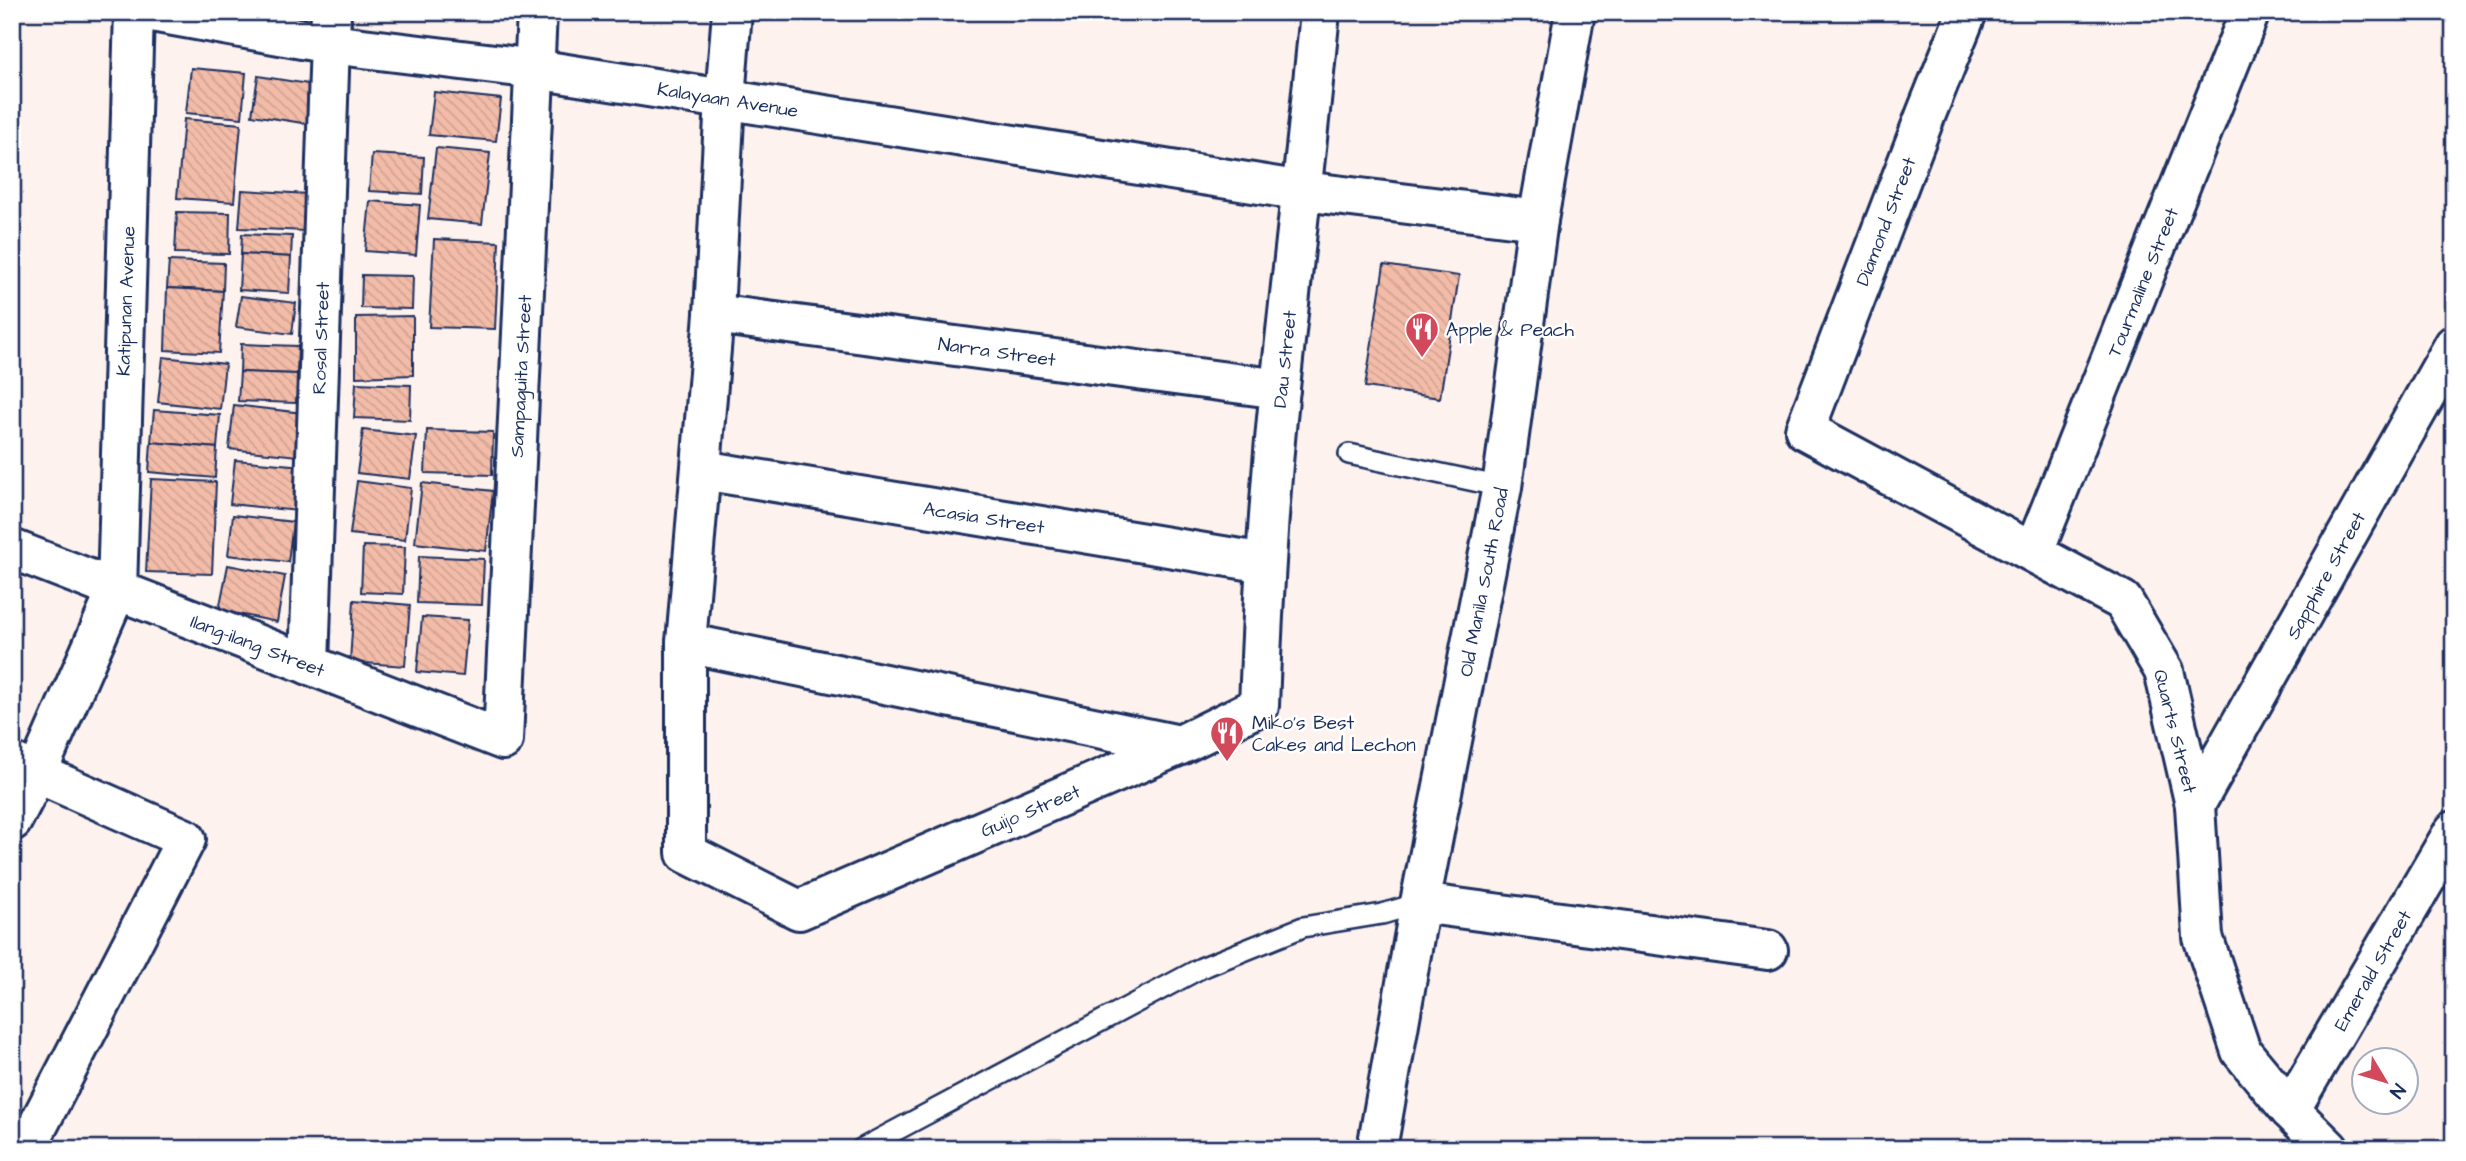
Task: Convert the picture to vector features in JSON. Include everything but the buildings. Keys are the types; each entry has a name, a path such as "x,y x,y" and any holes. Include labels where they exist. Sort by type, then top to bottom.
{"street":[{"name":"Katipunan Avenue","path":"117,590 134,12"},
{"name":"Kalayaan Avenue","path":"152,12 330,28 535,69 1303,191 1538,220"},
{"name":"Sampaguita Street","path":"503,740 537,12"},
{"path":"732,12 724,98 715,314 686,643 1180,745"},
{"name":"Dau Street","path":"1259,706 1265,563 1280,389 1320,12"},
{"name":"Old Manila South Road","path":"1377,1149 1420,903 1502,487 1538,220 1574,12"},
{"name":"Diamond Street","path":"1805,430 1967,12"},
{"name":"Tourmaline Street","path":"2034,551 2250,12"},
{"name":"Rosal Street","path":"309,665 330,28"},
{"name":"Narra Street","path":"715,314 1280,389"},
{"name":"Sapphire Street","path":"2195,805 2454,345"},
{"name":"Quarts Street","path":"1805,430 2123,601 2164,671 2195,805 2203,937 2241,1051 2290,1110 2329,1149"},
{"name":"Acasia Street","path":"702,470 1265,563"},
{"name":"Ilang-ilang Street","path":"12,549 503,740"},
{"path":"12,821 24,768 117,590"},
{"name":"Guijo Street","path":"686,643 686,853 799,910 1180,745 1259,706"},
{"path":"24,768 186,838 26,1149"},
{"name":"Emerald Street","path":"2290,1110 2454,831"},
{"path":"1420,903 1768,950"}],"lane":[{"path":"1349,454 1502,487"},
{"path":"860,1149 1201,968 1303,927 1382,914 1420,903"}],"place":[{"name":"Apple & Peach","path":"1422,359"},
{"name":"Miko's Best Cakes and Lechon","path":"1227,763"}]}
